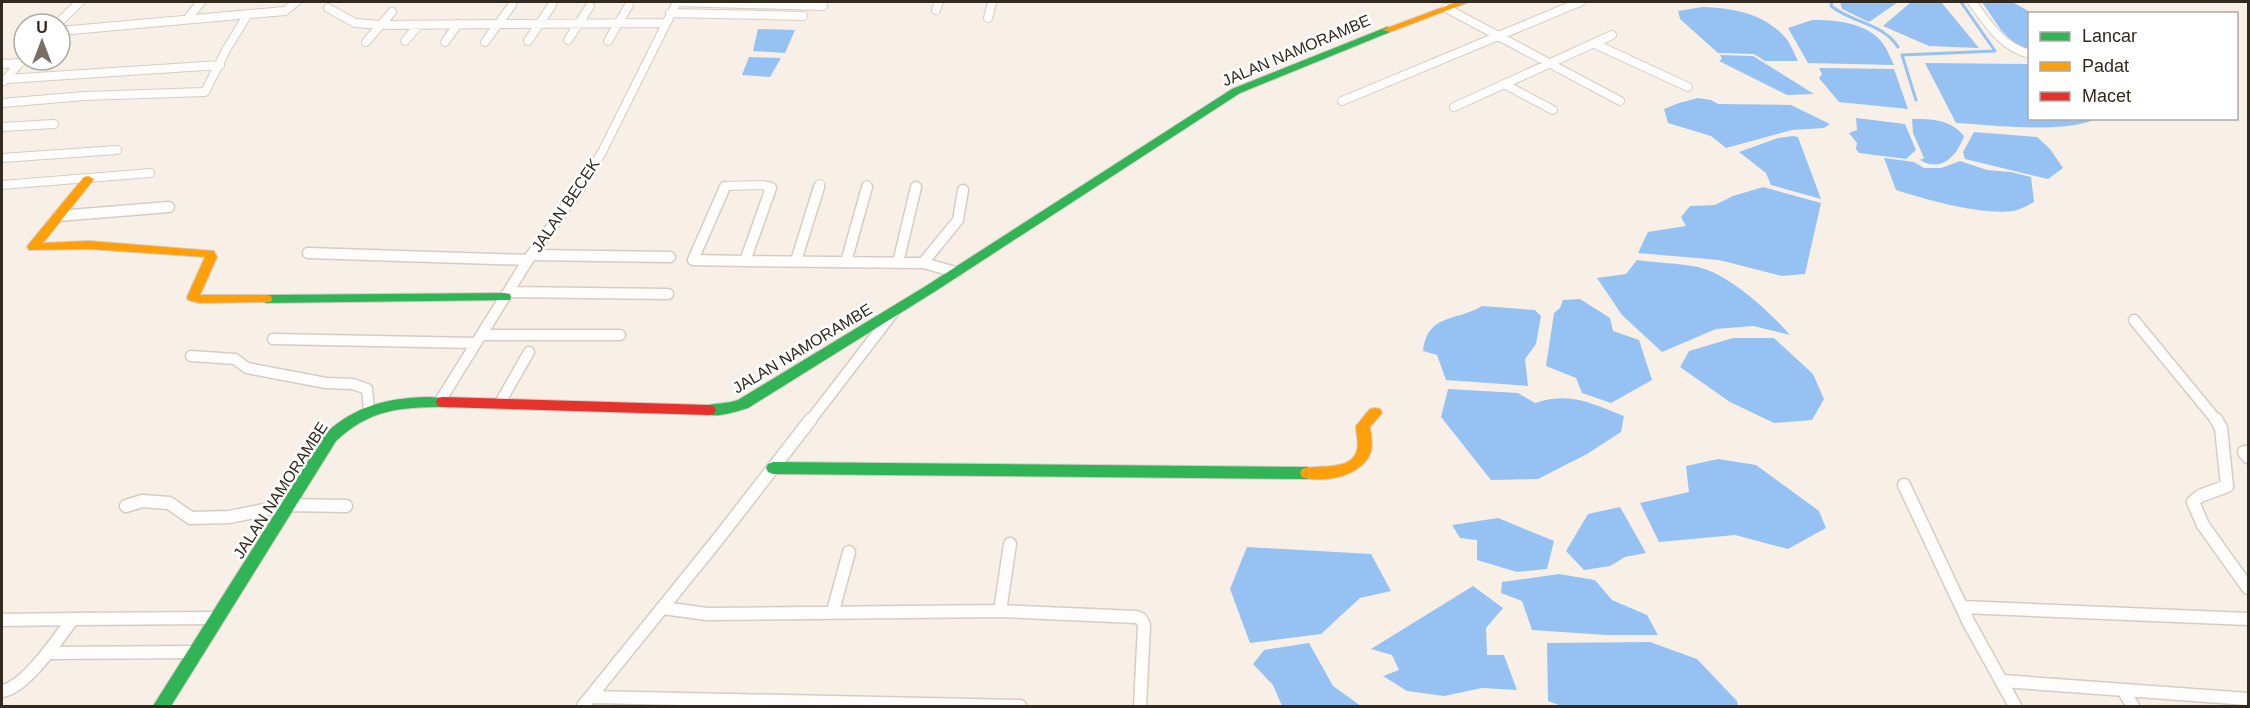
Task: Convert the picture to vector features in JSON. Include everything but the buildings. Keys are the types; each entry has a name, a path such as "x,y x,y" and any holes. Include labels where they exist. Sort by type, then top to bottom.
{"main road":[{"name":"JALAN NAMORAMBE","path":"162,706 336,430 348,420 369,410 393,403 440,401 728,409 756,398 1236,91 1430,13 1464,2"},
{"path":"88,179 33,247 89,245 210,254 212,257 194,292 194,297 199,298 507,294"},
{"path":"773,468 1296,473 1332,471 1345,468 1362,457 1365,448 1362,426 1364,420 1375,413"}],"street":[{"path":"188,18 201,2"},
{"path":"72,30 285,11 296,2"},
{"path":"676,2 823,6"},
{"name":"JALAN BECEK","path":"440,401 530,258 562,215 602,152 676,2"},
{"path":"936,10 939,2"},
{"path":"988,18 992,2"},
{"path":"1342,101 1581,2"},
{"path":"1972,2 2003,40 2018,51 2028,54"},
{"path":"485,42 512,5"},
{"path":"528,41 552,5"},
{"path":"608,41 628,5"},
{"path":"568,40 590,6"},
{"path":"328,8 355,23 380,25 541,22 665,23"},
{"path":"1446,9 1620,101"},
{"path":"366,42 392,12"},
{"path":"670,13 803,16"},
{"path":"2,103 84,96 200,93 207,90 226,50 248,14"},
{"path":"405,41 419,24"},
{"path":"445,42 458,24"},
{"path":"1454,107 1612,35"},
{"path":"1595,44 1688,87"},
{"path":"4,81 220,65"},
{"path":"1504,84 1553,110"},
{"path":"2,128 54,124"},
{"path":"2,158 117,150"},
{"path":"2,185 150,173"},
{"path":"796,261 820,184"},
{"path":"846,262 867,185"},
{"path":"745,261 772,191 769,186 725,186 693,260 745,261 796,261 846,262 898,262 923,263 956,272"},
{"path":"898,262 916,186"},
{"path":"923,263 958,220 963,190"},
{"path":"58,216 169,207"},
{"path":"308,253 530,258 670,257"},
{"path":"507,294 668,294"},
{"path":"587,702 895,310"},
{"path":"2134,320 2212,412 2221,428 2227,486 2218,492 2198,496 2193,502 2203,525 2248,588"},
{"path":"273,339 479,339 620,334"},
{"path":"500,403 529,352"},
{"path":"191,356 235,359 248,368 326,383 361,386 366,389 369,410"},
{"path":"2248,452 2244,452 2248,457"},
{"path":"1904,485 1963,608 2015,706"},
{"path":"126,506 142,501 157,501 176,506 191,518 220,518 289,505 346,506"},
{"path":"1000,611 1010,544"},
{"path":"832,611 849,552"},
{"path":"663,608 707,614 1000,611 1126,616 1141,619 1144,625 1140,706"},
{"path":"1963,608 2076,610 2248,619"},
{"path":"2,620 217,618"},
{"path":"2,691 16,686 47,653 72,619"},
{"path":"47,653 195,652"},
{"path":"2002,681 2248,699"},
{"path":"2123,690 2133,706"},
{"path":"587,702 1020,706"}],"water":[{"path":"1840,2 1898,2 1869,22 1842,9"},
{"path":"1911,2 1941,2 1979,48 1929,46 1883,26"},
{"path":"1982,2 2014,3 2030,12 2028,12 2028,51 2021,50 2001,30"},
{"path":"1702,7 1746,13 1766,22 1786,38 1798,61 1765,61 1754,54 1718,53 1680,19 1678,11"},
{"path":"1812,20 1839,22 1866,29 1882,42 1894,65 1808,63 1788,28"},
{"path":"758,29 795,30 785,53 753,51"},
{"path":"1720,55 1753,56 1814,94 1787,95 1719,61 1722,59"},
{"path":"749,57 781,58 770,77 742,75"},
{"path":"1925,63 2028,64 2028,120 2093,120 2082,124 2047,127 1956,123"},
{"path":"1819,68 1894,69 1908,109 1839,102 1819,78 1822,74"},
{"path":"1698,98 1711,100 1718,104 1791,105 1830,124 1824,128 1792,130 1726,148 1711,136 1668,123 1664,109"},
{"path":"1856,118 1905,124 1916,150 1906,159 1859,153 1856,149 1857,143 1849,133 1857,130"},
{"path":"1912,119 1940,121 1959,130 1964,136 1953,156 1935,165 1920,160 1924,158 1913,133"},
{"path":"1974,132 2037,137 2050,149 2063,168 2048,179 1965,159 1963,152"},
{"path":"1798,137 1821,199 1771,185 1766,173 1739,152 1778,138"},
{"path":"1884,158 1914,162 1924,168 1941,168 1960,161 1987,170 2031,177 2034,202 2021,209 2000,212 1954,206 1909,194 1896,190"},
{"path":"1763,187 1821,203 1805,274 1782,276 1719,260 1638,253 1648,232 1686,226 1681,217 1690,206 1715,205 1733,196"},
{"path":"1637,260 1698,267 1723,277 1748,295 1790,335 1753,326 1716,329 1662,352 1622,315 1597,278 1626,274"},
{"path":"1580,299 1610,318 1613,331 1639,340 1652,380 1611,403 1582,393 1576,378 1546,366 1554,313 1560,308 1563,300"},
{"path":"1482,306 1535,310 1541,316 1536,344 1525,359 1528,386 1446,380 1437,355 1423,351 1426,339 1437,324"},
{"path":"1733,338 1774,338 1813,374 1824,399 1812,420 1774,423 1730,402 1680,367 1689,351"},
{"path":"1448,389 1518,393 1535,403 1560,398 1581,400 1624,416 1621,432 1587,454 1538,479 1491,480 1441,417"},
{"path":"1718,459 1756,465 1819,511 1826,528 1788,549 1735,535 1659,542 1640,503 1689,492 1686,466"},
{"path":"1620,507 1646,553 1625,557 1610,566 1584,570 1566,551 1588,514"},
{"path":"1498,518 1554,541 1547,569 1517,572 1477,560 1477,540 1460,538 1452,525"},
{"path":"1247,547 1371,554 1391,591 1360,598 1321,634 1250,643 1230,589"},
{"path":"1559,574 1595,580 1612,600 1647,615 1658,635 1606,635 1532,630 1522,601 1501,593 1502,582"},
{"path":"1473,586 1503,608 1486,628 1487,655 1504,655 1517,690 1482,688 1444,696 1407,691 1383,676 1399,670 1392,655 1371,649"},
{"path":"1650,642 1697,659 1737,701 1738,706 1562,706 1548,701 1547,643"},
{"path":"1309,643 1333,686 1361,706 1282,706 1273,685 1253,664 1264,650"}],"waterway":[{"path":"1832,2 1831,6 1839,12 1876,28 1892,39 1898,47"},
{"path":"1916,100 1902,55 1995,51 1961,2"}],"traffic: fast":[{"path":"709,410 728,409 743,404 930,289 1236,91 1387,30"},
{"path":"266,299 505,297"},
{"path":"162,706 331,437 355,417 369,411 412,402 443,402"},
{"path":"773,468 1307,473"}],"traffic: slow":[{"path":"1387,30 1464,2"},
{"path":"88,179 33,247 89,245 210,254 211,257 193,297 199,299 266,299"},
{"path":"1307,473 1340,470 1355,464 1364,451 1363,426 1375,413"}],"traffic: jam":[{"path":"443,402 709,410"}]}
